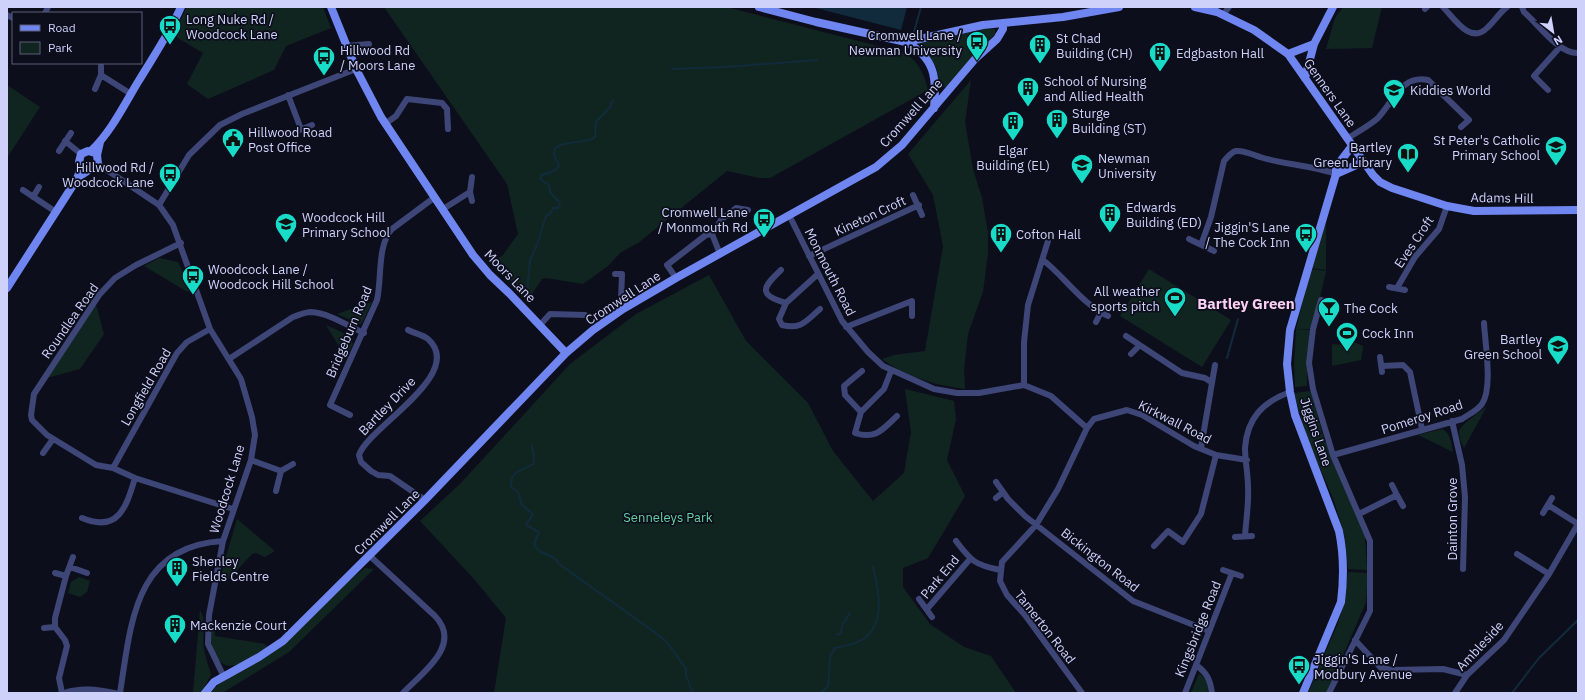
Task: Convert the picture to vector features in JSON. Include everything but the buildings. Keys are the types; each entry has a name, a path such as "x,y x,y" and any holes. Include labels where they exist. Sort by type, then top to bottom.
{"street":[{"path":"94,153 85,151 81,154 79,160 85,168 94,169 98,164 94,153 170,32 181,7"},
{"name":"Moors Lane","path":"331,7 356,69 385,124 473,255 490,275 566,353"},
{"path":"759,7 816,22 906,42 919,51 932,67 936,89 934,108"},
{"path":"906,42 983,25 1063,17 1119,7"},
{"name":"Genners Lane","path":"1195,7 1223,15 1254,30 1288,54 1352,146"},
{"path":"1223,15 1229,7"},
{"path":"1305,78 1314,44 1333,7"},
{"path":"1443,7 1466,32 1472,34 1486,30 1507,7"},
{"path":"1522,7 1524,12 1560,47 1571,53 1578,53"},
{"name":"Cromwell Lane","path":"224,677 259,658 283,641 370,556 566,353 593,330 623,309 676,278 876,166 902,145 975,59 997,39 1003,29 1003,23"},
{"path":"346,46 368,44"},
{"name":"Genners Lane","path":"1288,54 1314,44"},
{"path":"1548,90 1534,76 1560,47"},
{"path":"95,89 100,75 101,66"},
{"path":"159,205 189,155 220,125 288,95 356,69"},
{"path":"100,75 131,94"},
{"path":"1347,139 1377,118 1402,87 1412,80 1419,78 1428,80 1468,120 1461,127"},
{"path":"288,95 301,129"},
{"path":"385,124 396,116 407,99 442,103 447,109 448,129"},
{"path":"290,134 312,125"},
{"path":"59,150 71,133"},
{"path":"66,141 81,154"},
{"name":"Adams Hill","path":"1352,146 1380,182 1392,188 1447,206 1474,211 1492,212 1578,210"},
{"name":"Jiggins Lane","path":"1303,693 1341,602 1344,570 1339,531 1295,415 1290,392 1287,364 1290,330 1336,174 1336,167 1352,146"},
{"path":"1201,245 1211,217 1224,161 1236,151 1287,165 1326,170 1336,174 1363,162"},
{"name":"Woodcock Lane","path":"98,164 159,205 174,226 210,329 240,379 252,417 255,435 251,460 223,541 209,615 208,644 224,677"},
{"path":"7,288 85,168"},
{"path":"472,177 470,192 472,202"},
{"path":"34,197 39,187"},
{"path":"23,190 56,212"},
{"path":"443,209 470,192"},
{"name":"Kineton Croft","path":"913,195 919,205 922,215"},
{"name":"Bridgeburn Road","path":"350,415 330,404 364,333 377,300 380,285 382,249 387,234 435,198"},
{"name":"Kineton Croft","path":"809,256 919,205"},
{"name":"Eves Croft","path":"1397,288 1415,257 1439,229 1447,206"},
{"path":"676,278 667,265 695,242 706,235 712,234 721,220 736,208 748,210"},
{"name":"Monmouth Road","path":"789,215 846,327 873,357 891,371 934,388 957,393 979,393 1024,385"},
{"path":"712,234 720,254"},
{"path":"1189,239 1214,251"},
{"path":"1048,241 1028,305 1024,342 1024,385 1051,396 1087,428"},
{"name":"Roundlea Road","path":"181,243 136,265 115,278 99,295 40,384 32,399 32,420 47,435 96,465 113,468 135,478 233,509"},
{"path":"1043,260 1059,273 1079,296 1108,316"},
{"path":"781,270 767,284 765,289 773,300 786,303"},
{"path":"615,274 622,274 621,301 623,309"},
{"path":"818,274 786,303 779,319 782,325 793,328 801,326 820,309"},
{"name":"Eves Croft","path":"1389,287 1405,290"},
{"name":"Jiggins Lane","path":"1321,300 1313,329 1309,363 1312,389 1333,455 1370,541 1370,611 1329,693"},
{"path":"846,327 912,301 912,316"},
{"path":"229,359 293,317 304,313 312,312 327,316 364,333"},
{"path":"1096,322 1101,312"},
{"path":"540,325 550,314 585,315"},
{"name":"Pomeroy Road","path":"1333,455 1462,419 1475,410 1482,403 1485,397 1487,385 1484,323"},
{"name":"Longfield Road","path":"113,468 177,353 187,342 210,329"},
{"name":"Bartley Drive","path":"408,330 428,340 434,348 437,364 433,374 404,408 366,444 359,456 364,465 371,471 378,475 390,476 425,500"},
{"path":"1126,336 1182,373 1205,378 1211,382"},
{"path":"1131,354 1139,346"},
{"path":"1380,357 1382,369 1402,365 1410,372 1422,429"},
{"path":"1201,448 1215,365"},
{"path":"861,412 845,395 844,386 862,370"},
{"path":"891,371 884,390 861,412 856,433 871,436 880,432 896,416"},
{"path":"1245,536 1248,494 1246,460 1247,437 1252,420 1263,406 1278,396 1290,392"},
{"name":"Kirkwall Road","path":"1036,525 1062,483 1087,428 1094,419 1127,410 1142,415 1194,446 1216,455 1246,460"},
{"name":"Dainton Grove","path":"1452,421 1462,465 1465,497 1463,570"},
{"path":"43,453 53,439"},
{"path":"1154,546 1168,531 1183,542 1201,514 1216,455"},
{"path":"251,460 281,471"},
{"path":"276,491 281,471 293,464"},
{"path":"82,518 93,523 105,524 114,518 128,503 135,478"},
{"name":"Bickington Road","path":"996,482 1003,492 1036,525 1133,601 1209,631"},
{"path":"1392,485 1403,506"},
{"path":"996,498 1003,492"},
{"path":"1359,514 1398,495"},
{"path":"1543,513 1552,498"},
{"path":"1548,505 1578,524"},
{"name":"Ambleside","path":"1455,693 1467,675 1504,640 1549,574 1578,524"},
{"path":"956,541 970,559 990,568 1000,570 1002,562 1036,525"},
{"path":"1235,537 1252,536"},
{"path":"120,693 133,617 140,595 150,578 163,564 188,546 204,542 223,541"},
{"path":"1517,554 1549,574"},
{"path":"370,556 440,621 444,632 444,647 438,657 403,693"},
{"path":"73,557 66,576 55,618 55,627 66,640 67,646 59,678 63,693 74,690 91,689 115,693"},
{"name":"Park End","path":"927,609 970,559"},
{"path":"70,567 87,573"},
{"name":"Tamerton Road","path":"1000,570 1000,581 1007,595 1025,615 1082,693"},
{"name":"Kingsbridge Road","path":"1223,570 1241,576"},
{"path":"55,573 66,576"},
{"name":"Kingsbridge Road","path":"1185,693 1232,573"},
{"name":"Park End","path":"918,599 932,617"},
{"path":"44,628 55,627"},
{"path":"1355,640 1381,668 1392,670 1443,669 1467,675"},
{"path":"1196,665 1206,672 1209,678 1212,693"},
{"path":"205,693 211,685 224,677"}],"green space":[{"path":"187,7 323,7 331,28 286,46 274,70 208,99 187,84 203,53 173,35"},
{"path":"384,7 726,7 905,53 920,69 925,78 928,90 770,178 759,178 727,171 638,243 620,253 608,266 583,284 546,278 542,279 528,300 500,272 493,262 503,255 518,234 507,184"},
{"path":"1343,7 1382,7 1372,48 1326,49 1335,18"},
{"path":"985,28 995,29 995,34 968,61 946,87 940,85 936,67 917,42"},
{"path":"971,80 965,122 973,169 982,198 988,233 988,253 983,292 968,334 964,369 965,389 933,383 900,370 882,359 894,355 925,351 943,246 933,195 908,154"},
{"path":"7,85 40,107 7,158"},
{"path":"1326,222 1326,270 1311,268"},
{"path":"159,258 178,262 192,292 186,291 144,266"},
{"name":"All weather sports pitch","path":"1149,269 1231,320 1202,367 1120,316"},
{"path":"1311,269 1326,271 1313,329 1296,329"},
{"name":"Senneleys Park","path":"709,275 746,341 808,403 833,451 873,501 904,473 911,432 905,389 954,401 956,419 947,460 965,496 928,558 903,568 903,587 930,624 964,647 991,656 1016,693 494,693 506,618 474,579 420,521 460,484 570,364 636,314"},
{"path":"95,301 104,334 80,369 43,379"},
{"path":"372,302 362,323 360,324 337,314"},
{"path":"326,325 342,332 351,340 353,344 346,358"},
{"path":"1296,329 1310,330 1307,361 1307,386 1295,387 1294,363"},
{"name":"Cock Inn","path":"1345,338 1363,346 1361,360 1332,366 1332,344 1341,345"},
{"path":"1311,391 1322,433 1365,536 1367,570 1348,569 1344,533 1333,498 1307,438 1294,393"},
{"path":"1487,406 1464,448 1459,432 1460,429"},
{"path":"1442,429 1449,436 1453,452 1418,435"},
{"path":"237,519 275,551 265,557 256,553 252,554 228,580 219,581"},
{"path":"365,568 374,569 289,652 222,693 211,693 220,683 261,660 280,646 305,624 340,589"},
{"path":"1348,572 1368,573 1366,602 1327,693 1308,693 1338,623 1344,603"},
{"path":"79,577 90,581 87,592 80,597 68,593 71,582"},
{"path":"200,610 204,620 203,645 211,675 201,693 193,693"},
{"path":"211,629 215,629 215,636 265,644 267,647 248,660 228,666 222,663 213,650"},
{"path":"1199,674 1204,677 1207,682 1207,693 1191,693"}],"water":[{"path":"812,7 907,7 901,30"}],"waterway":[{"path":"914,32 921,7"},
{"path":"672,69 725,67 817,60"},
{"path":"527,293 530,260 537,245 546,216 550,214 553,208 558,208 560,203 550,192 549,185 541,180 541,175 554,171 559,166 554,154 555,149 558,146 585,141 595,137 596,122 610,107 613,100"},
{"path":"1227,358 1238,319"},
{"path":"532,445 534,460 533,464 512,477 511,487 518,492 522,505 533,514 526,525 539,532 534,544 540,551 553,557 559,564 667,642 686,669 686,675 693,693"},
{"path":"821,693 828,686 830,657 835,648 862,640 872,631 876,623 879,604 873,567"},
{"path":"837,635 841,633 842,626 850,613"},
{"path":"1512,693 1539,658 1578,620"}],"place":[{"name":"Long Nuke Rd / Woodcock Lane","path":"170,46"},
{"name":"Cromwell Lane / Newman University","path":"977,62"},
{"name":"St Chad Building (CH)","path":"1040,64"},
{"name":"Edgbaston Hall","path":"1160,72"},
{"name":"Hillwood Rd / Moors Lane","path":"324,76"},
{"name":"School of Nursing and Allied Health","path":"1028,108"},
{"name":"Kiddies World","path":"1394,110"},
{"name":"Sturge Building (ST)","path":"1057,140"},
{"name":"Elgar Building (EL)","path":"1013,142"},
{"name":"Hillwood Road Post Office","path":"233,158"},
{"name":"St Peter's Catholic Primary School","path":"1556,166"},
{"name":"Bartley Green Library","path":"1408,174"},
{"name":"Newman University","path":"1082,184"},
{"name":"Hillwood Rd / Woodcock Lane","path":"170,194"},
{"name":"Edwards Building (ED)","path":"1110,234"},
{"name":"Cromwell Lane / Monmouth Rd","path":"764,238"},
{"name":"Woodcock Hill Primary School","path":"286,244"},
{"name":"Cofton Hall","path":"1001,254"},
{"name":"Jiggin'S Lane / The Cock Inn","path":"1306,254"},
{"name":"Woodcock Lane / Woodcock Hill School","path":"193,296"},
{"name":"All weather sports pitch","path":"1175,318"},
{"name":"The Cock","path":"1329,328"},
{"name":"Cock Inn","path":"1347,352"},
{"name":"Bartley Green School","path":"1558,366"},
{"name":"Shenley Fields Centre","path":"177,588"},
{"name":"Mackenzie Court","path":"175,644"},
{"name":"Jiggin'S Lane / Modbury Avenue","path":"1299,686"}],"district":[{"name":"Bartley Green","path":"1246,303"}]}
